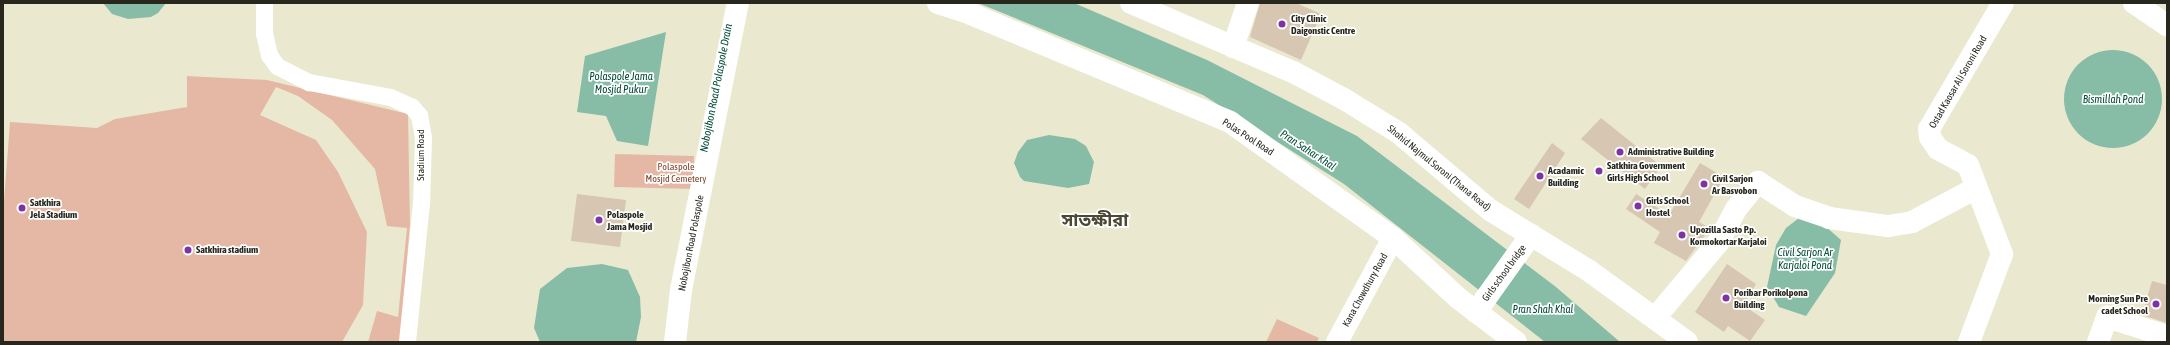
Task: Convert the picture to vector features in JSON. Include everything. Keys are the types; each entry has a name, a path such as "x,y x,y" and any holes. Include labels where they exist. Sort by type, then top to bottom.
{"street":[{"name":"Stadium Road","path":"264,3 264,33 269,55 278,66 309,82 390,97 412,107 419,115 423,137 421,196 407,342"},
{"name":"Nobojibon Road Polaspole","path":"675,342 681,290 738,3"},
{"name":"Polas Pool Road","path":"938,3 971,14 1230,122 1393,238 1476,312 1516,342"},
{"name":"Shohid Najmul Soroni (Thana Road)","path":"1131,3 1293,72 1344,99 1399,134 1490,210 1588,270 1688,342"},
{"path":"1233,47 1248,3"},
{"name":"Ostad Kaosar Ali Soroni Road","path":"1977,191 1968,165 1938,149 1930,137 1929,129 2003,3"},
{"path":"2134,3 2167,25"},
{"path":"1655,318 1718,244 1736,209 1758,182 1795,206 1829,218 1888,226 1912,222 1967,192 1977,191 2002,254 1969,342"},
{"name":"Girls school bridge","path":"1476,312 1531,235"},
{"name":"Kana Chowdhury Road","path":"1337,342 1393,238"},
{"path":"2098,342 2107,317 2167,336"}],"green space":[{"path":"187,76 267,80 408,114 410,224 400,342 368,342 377,311 398,317 407,228 387,226 375,169 332,120 298,96 276,87 260,115 316,140 338,172 367,232 363,305 342,342 3,342 3,215 10,122 97,128 115,119 187,107"},
{"name":"Polaspole Mosjid Cemetery","path":"615,154 694,156 693,189 614,187"},
{"path":"1277,319 1319,338 1317,342 1266,342"}],"water":[{"path":"103,3 166,3 158,13 151,17 128,19 112,14"},
{"name":"Pran Shah Khal","path":"978,3 1074,3 1207,60 1357,136 1556,287 1620,342 1545,342 1344,184 1203,95"},
{"name":"Polaspole Jama Mosjid Pukur","path":"666,32 648,146 617,141 606,116 577,112 585,56"},
{"name":"Bismillah Pond","path":"2113,50 2132,53 2148,64 2159,80 2162,99 2159,118 2148,134 2132,145 2113,148 2094,145 2078,134 2067,118 2064,99 2067,80 2078,64 2094,53"},
{"path":"1049,135 1075,139 1086,146 1094,162 1089,184 1068,188 1024,181 1020,177 1014,163 1018,152 1027,140"},
{"name":"Civil Sarjon Ar Karjaloi Pond","path":"1799,218 1817,219 1841,240 1835,273 1806,316 1779,307 1767,287 1776,245 1786,228"},
{"path":"602,264 628,270 640,297 641,317 636,342 540,342 534,328 540,289 567,268"}],"building":[{"name":"City Clinic Daigonstic Centre","path":"1260,3 1296,3 1321,14 1301,60 1250,37"},
{"name":"Administrative Building","path":"1601,118 1661,166 1645,189 1581,139"},
{"name":"Acadamic Building","path":"1552,143 1565,153 1529,209 1514,199"},
{"path":"1700,163 1724,177 1699,222 1710,228 1686,261 1654,243 1660,232 1626,209 1636,194 1669,215"},
{"name":"Polaspole Jama Mosjid","path":"577,194 626,200 620,247 571,241"},
{"name":"Poribar Porikolpona Building","path":"1727,264 1756,284 1743,305 1765,320 1750,341 1728,326 1724,332 1695,312"},
{"name":"Morning Sun Pre cadet School","path":"2152,281 2167,285 2167,323 2142,315"}],"place":[{"name":"City Clinic Daigonstic Centre","path":"1282,24"},
{"name":"Administrative Building","path":"1620,152"},
{"name":"Satkhira Government Girls High School","path":"1599,171"},
{"name":"Acadamic Building","path":"1540,176"},
{"name":"Civil Sarjon Ar Basvobon","path":"1704,184"},
{"name":"Girls School Hostel","path":"1638,206"},
{"name":"Satkhira Jela Stadium","path":"22,208"},
{"name":"Polaspole Jama Mosjid","path":"599,220"},
{"name":"Upozilla Sasto P.p. Kormokortar Karjaloi","path":"1682,235"},
{"name":"Satkhira stadium","path":"188,250"},
{"name":"Poribar Porikolpona Building","path":"1726,298"},
{"name":"Morning Sun Pre cadet School","path":"2156,304"}],"district":[{"name":"সাতক্ষীরা","path":"1095,220"}],"water label":[{"name":"Nobojibon Road Polaspole Drain","path":"716,88"},
{"name":"Pran Sahar Khal","path":"1308,150"}]}
